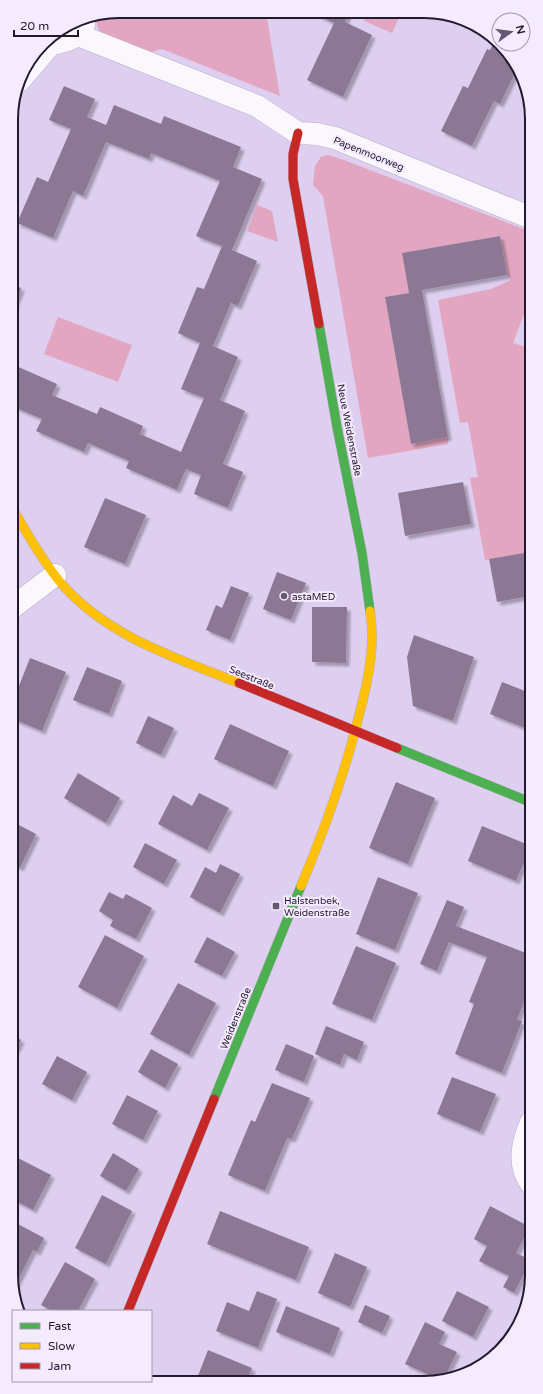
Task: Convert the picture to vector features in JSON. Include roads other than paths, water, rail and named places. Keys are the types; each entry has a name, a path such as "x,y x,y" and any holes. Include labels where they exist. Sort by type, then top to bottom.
{"street":[{"path":"51,45 68,40 81,26 257,106 298,134"},
{"name":"Papenmoorweg","path":"298,134 317,134 335,138 525,214"},
{"name":"Neue Weidenstraße","path":"298,134 293,154 293,179 337,427 362,552 370,605 372,636 369,668 364,698 354,731"},
{"name":"Seestraße","path":"18,517 55,575 79,602 108,624 138,641 525,800"},
{"path":"18,603 55,575"},
{"name":"Weidenstraße","path":"128,1310 318,845 346,764 354,731"},
{"path":"525,1140 522,1149 522,1167 525,1172"}],"place":[{"name":"astaMED","path":"284,596"},
{"name":"Halstenbek, Weidenstraße","path":"276,906"}]}
